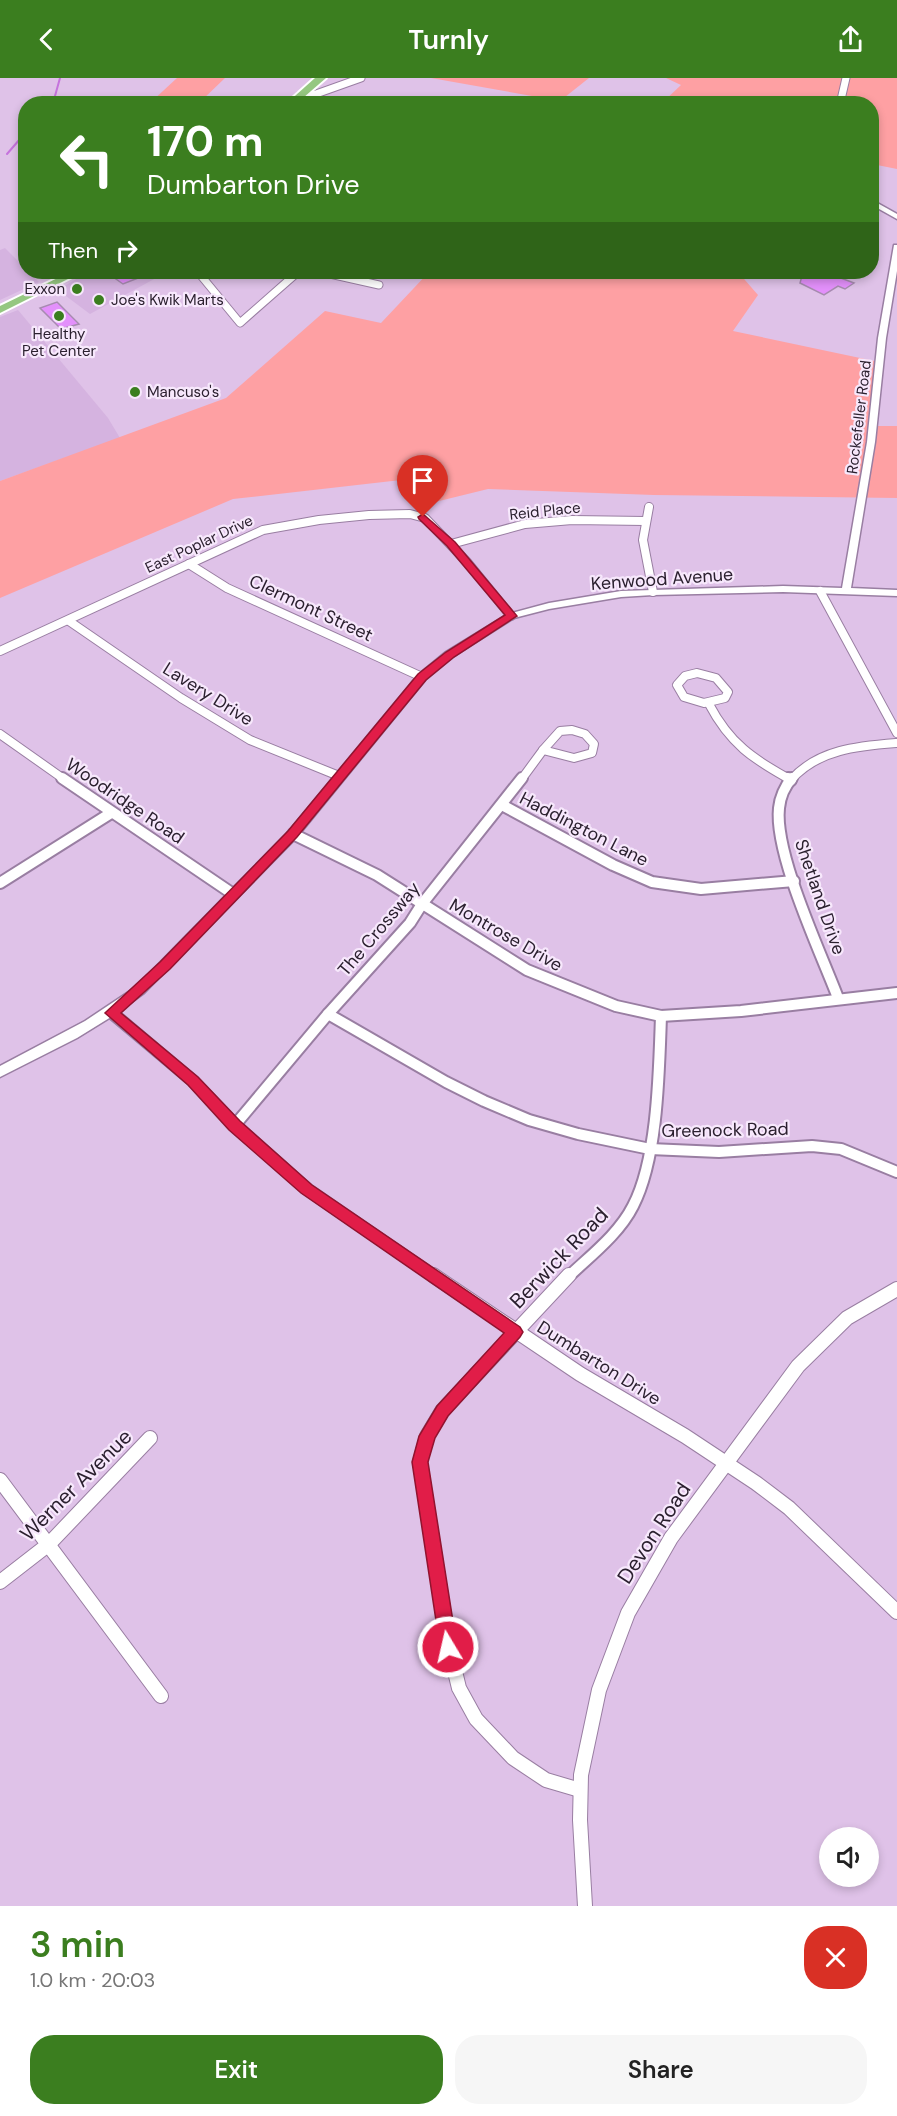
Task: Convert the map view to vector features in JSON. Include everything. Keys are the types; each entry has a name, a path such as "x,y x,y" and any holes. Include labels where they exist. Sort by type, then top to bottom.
{"main road":[{"path":"300,95 321,78"},
{"path":"0,310 62,279"}],"street":[{"path":"300,95 314,95 340,83 362,78"},
{"path":"842,96 846,78"},
{"path":"879,206 897,217"},
{"name":"Rockefeller Road","path":"846,591 872,442 878,371 893,293 897,247"},
{"path":"204,279 240,323 290,279"},
{"path":"352,279 379,285"},
{"path":"649,507 642,527 644,556 653,592"},
{"name":"East Poplar Drive","path":"0,651 69,621 234,541 279,525 409,514 423,517 451,544"},
{"name":"Reid Place","path":"451,544 525,524 572,520 645,520"},
{"path":"451,544 511,616"},
{"name":"Clermont Street","path":"189,564 254,601 422,677"},
{"name":"Kenwood Avenue","path":"0,1072 112,1013 157,974 293,834 422,677 450,654 511,616 559,604 621,594 653,592 783,589 897,593"},
{"path":"820,591 897,734"},
{"name":"Lavery Drive","path":"69,621 140,670 250,740 282,755 339,776"},
{"path":"697,673 704,674 724,684 728,692 725,698 709,704 687,700 680,693 676,686 682,677 697,673"},
{"path":"709,704 720,728 732,742 753,759 791,780 819,759 844,749 897,743"},
{"name":"The Crossway","path":"234,1125 327,1014 404,930 554,735 566,730 585,734 594,744 592,753 586,757 567,757 543,750"},
{"name":"Woodridge Road","path":"0,734 111,813 233,894"},
{"name":"Shetland Drive","path":"791,780 783,793 779,809 782,835 794,881 838,998"},
{"name":"Haddington Lane","path":"502,805 613,865 652,882 701,889 794,881"},
{"path":"0,883 111,813"},
{"name":"Montrose Drive","path":"293,834 377,875 492,950 551,982 616,1006 661,1016 741,1011 897,993"},
{"name":"Dumbarton Drive","path":"112,1013 193,1081 234,1125 307,1189 515,1332 727,1464 789,1508 894,1604"},
{"name":"Greenock Road","path":"327,1014 446,1082 520,1116 578,1134 650,1149 719,1152 812,1146 832,1148 856,1153 897,1172"},
{"name":"Berwick Road","path":"580,1790 546,1780 513,1758 476,1719 459,1688 448,1647 423,1494 420,1462 427,1436 442,1411 560,1284 612,1235 633,1207 642,1183 650,1149 659,1072 661,1016"},
{"name":"Devon Road","path":"585,1906 580,1790 593,1708 602,1675 618,1634 652,1568 798,1366 847,1318 897,1289"},
{"name":"Werner Avenue","path":"0,1582 49,1544 150,1438"},
{"path":"0,1480 161,1696"}],"shaded area":[{"path":"177,78 225,78 206,96 158,96"},
{"path":"431,78 589,78 566,96 532,96"},
{"path":"666,78 897,78 897,169 879,165 879,96 669,96 681,85"},
{"path":"5,248 18,261 18,279 36,279 39,282 0,300 0,250"},
{"path":"76,279 154,279 90,314 58,290"},
{"path":"422,279 744,279 758,295 733,331 879,362 873,426 897,426 897,498 654,495 488,489 427,504 401,480 233,499 0,598 0,481 226,398 325,311 381,323"},
{"path":"18,310 108,418 120,438 0,481 0,317"}],"building":[{"path":"116,279 136,279 123,284"},
{"path":"801,279 843,279 854,283 845,289 838,286 824,295 800,283"},
{"name":"Healthy Pet Center","path":"57,302 79,324 61,329 40,308"}],"waterway":[{"path":"55,96 60,78"},
{"path":"7,154 18,141"}],"place":[{"name":"Exxon","path":"77,289"},
{"name":"Joe's Kwik Marts","path":"99,300"},
{"name":"Healthy Pet Center","path":"59,316"},
{"name":"Mancuso's","path":"135,392"}],"route":[{"path":"423,517 451,544 511,616 450,654 422,677 293,834 165,966 112,1013 193,1081 234,1125 307,1189 515,1332 442,1411 427,1436 420,1462 423,1494 448,1647"}]}
